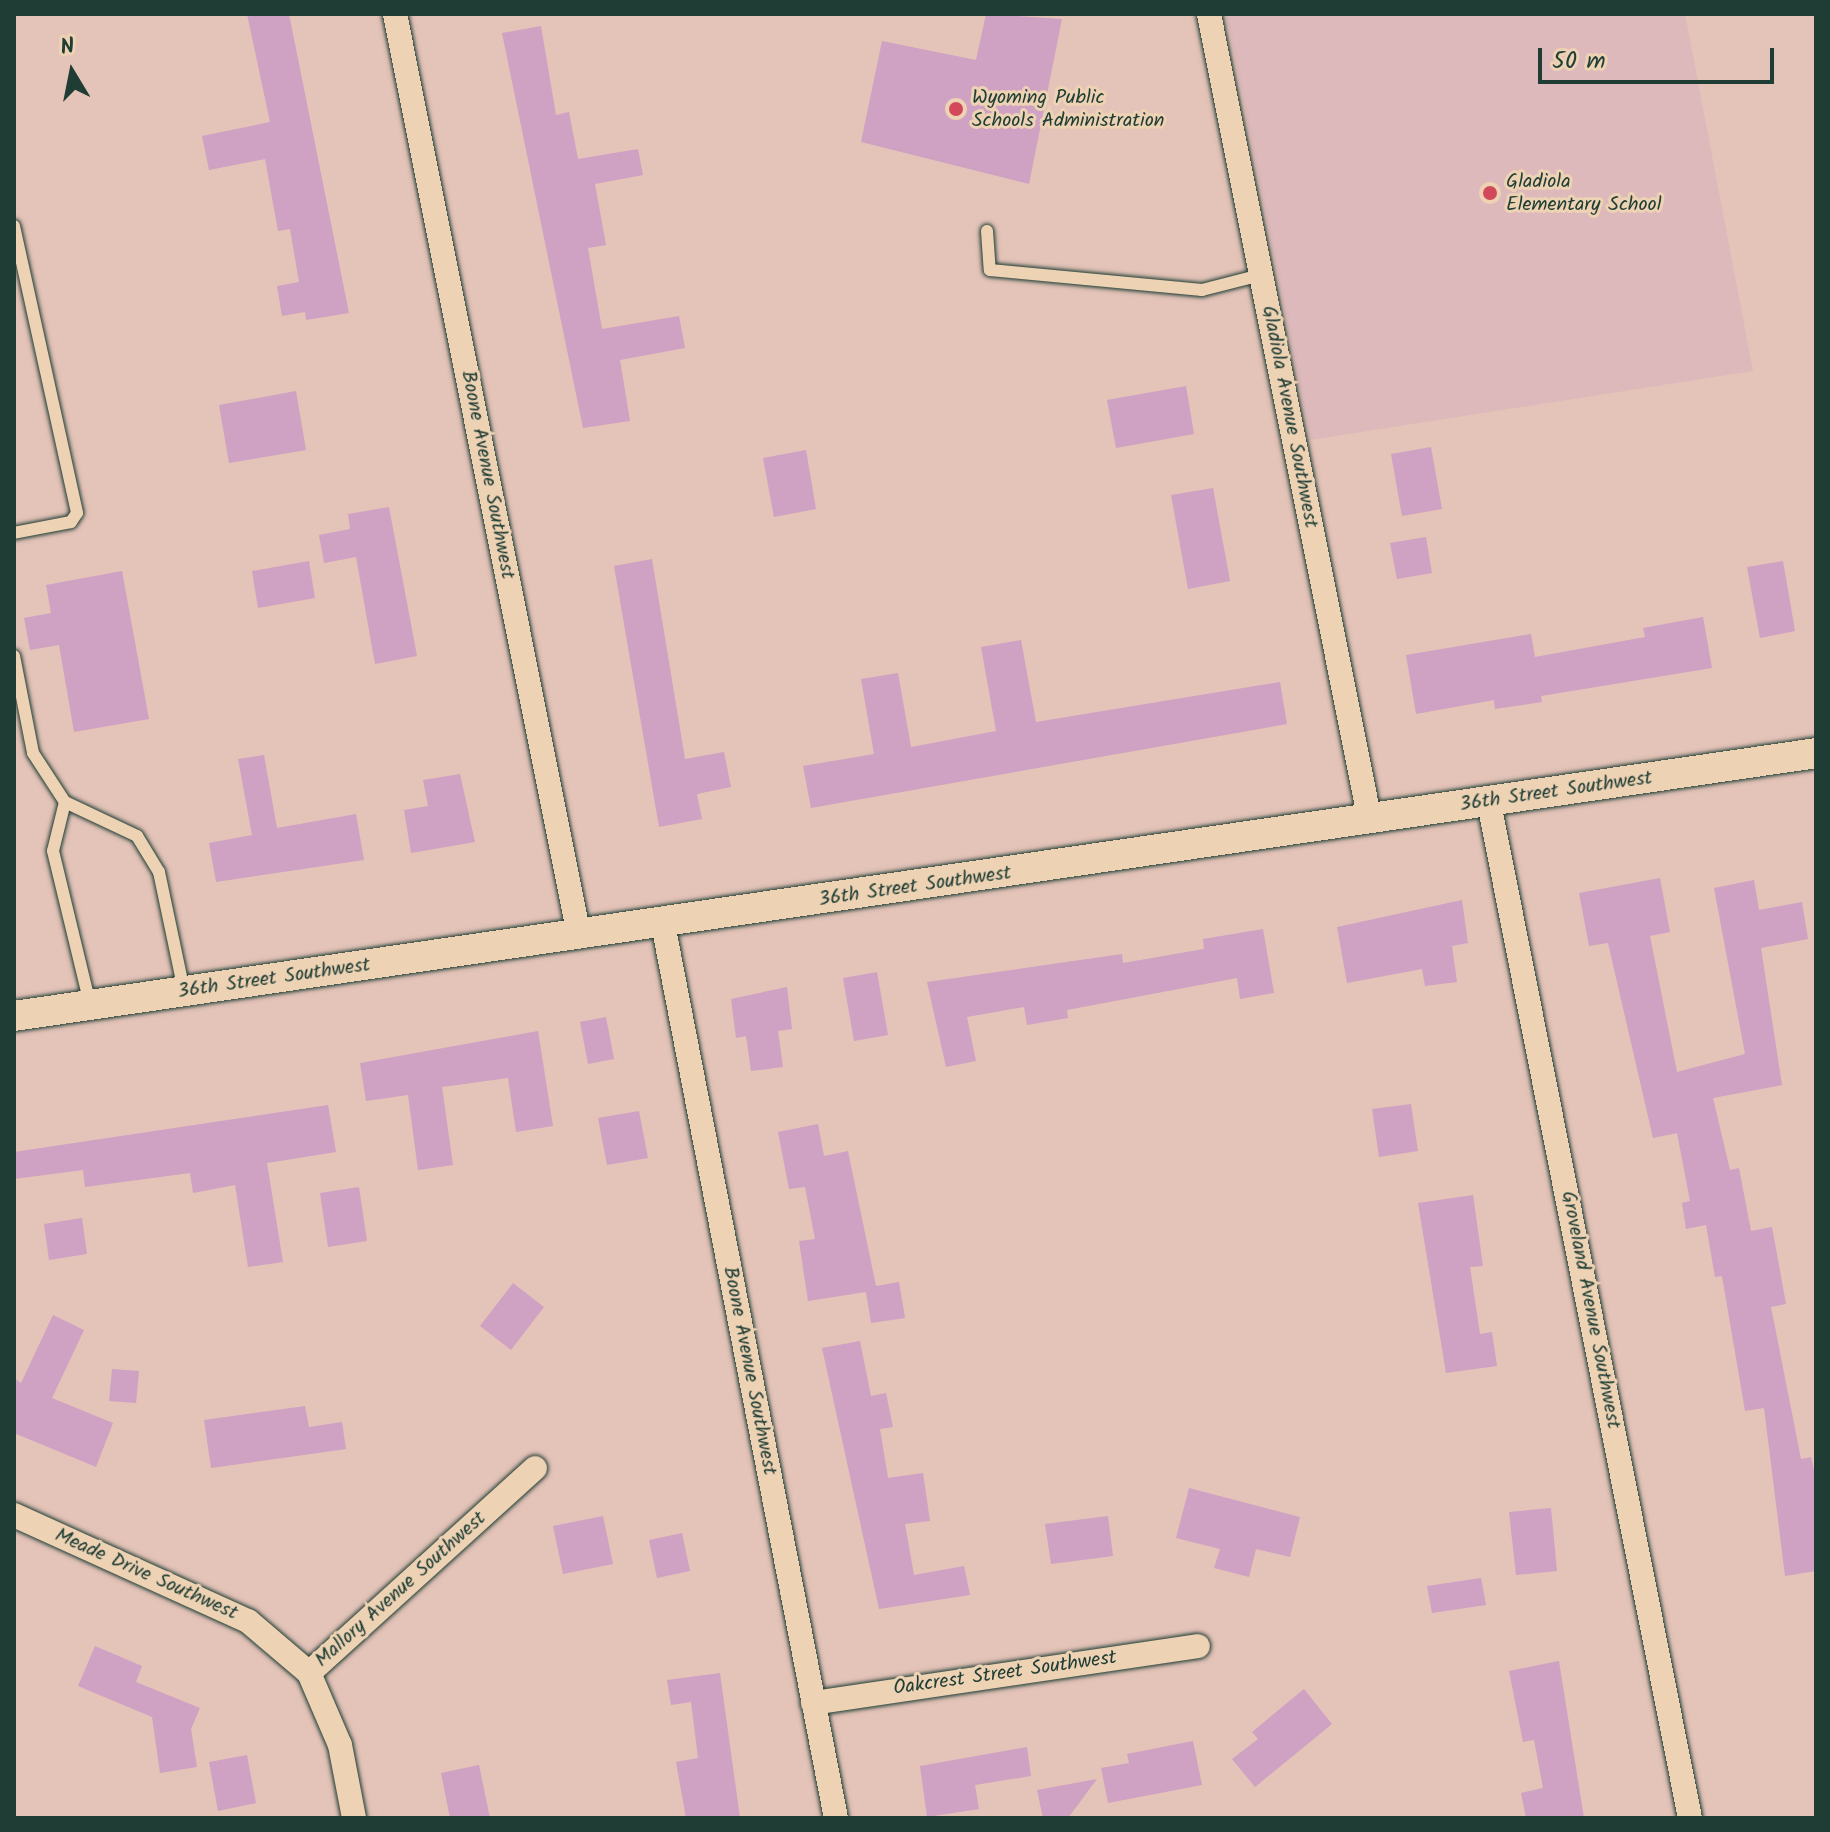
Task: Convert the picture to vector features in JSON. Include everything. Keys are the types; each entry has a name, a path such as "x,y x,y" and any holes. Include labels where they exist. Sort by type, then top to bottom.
{"street":[{"name":"Boone Avenue Southwest","path":"395,14 579,936"},
{"name":"Gladiola Avenue Southwest","path":"1209,14 1370,821"},
{"name":"36th Street Southwest","path":"14,1016 1370,821 1816,753"},
{"name":"Groveland Avenue Southwest","path":"1489,803 1690,1818"},
{"name":"Boone Avenue Southwest","path":"663,924 836,1818"},
{"name":"Mallory Avenue Southwest","path":"354,1818 340,1745 309,1673 535,1468"},
{"name":"Meade Drive Southwest","path":"14,1515 248,1621 309,1673"},
{"name":"Oakcrest Street Southwest","path":"813,1703 1198,1646"}],"lane":[{"path":"14,226 77,513 71,522 14,533"},
{"path":"987,231 990,270 1202,290 1261,275"},
{"path":"14,656 33,753 65,802 137,836 159,872 184,991"},
{"path":"65,802 53,851 90,1005"}],"shaded area":[{"name":"Gladiola Elementary School","path":"1226,14 1685,14 1753,371 1310,440"}],"building":[{"path":"247,14 289,14 349,313 306,320 305,312 282,316 277,286 299,282 290,229 278,231 265,159 209,170 202,136 270,122"},
{"name":"Wyoming Public Schools Administration","path":"986,14 1062,19 1029,184 861,142 882,41 976,60"},
{"path":"541,26 556,115 569,112 578,159 638,149 643,175 595,184 606,245 588,248 602,329 679,316 685,348 620,360 630,421 583,428 502,33"},
{"path":"1186,386 1194,434 1116,448 1107,400"},
{"path":"296,391 306,450 229,463 219,405"},
{"path":"1431,447 1442,509 1402,516 1391,454"},
{"path":"806,450 816,509 774,517 763,458"},
{"path":"1213,488 1230,581 1188,589 1171,495"},
{"path":"389,507 417,656 375,664 356,557 324,563 319,535 350,529 348,514"},
{"path":"1426,537 1432,573 1397,579 1390,543"},
{"path":"652,559 685,759 724,752 731,787 697,794 702,819 659,827 614,566"},
{"path":"309,561 315,598 258,608 252,571"},
{"path":"1783,561 1795,631 1760,638 1747,567"},
{"path":"122,571 149,719 74,732 59,645 30,650 24,618 51,613 46,585"},
{"path":"1703,617 1712,668 1541,696 1542,702 1495,709 1494,700 1416,714 1406,655 1531,634 1535,657 1645,637 1643,628"},
{"path":"1021,640 1036,722 1280,682 1287,724 811,808 803,766 874,754 861,679 898,673 911,747 996,731 981,647"},
{"path":"264,755 277,828 356,814 364,860 216,882 209,843 252,835 238,759"},
{"path":"460,774 475,842 411,853 404,810 428,806 423,780"},
{"path":"1660,878 1670,932 1650,936 1677,1072 1745,1054 1714,888 1754,880 1759,910 1802,902 1808,939 1761,948 1782,1085 1713,1098 1730,1170 1739,1168 1751,1231 1772,1227 1786,1304 1771,1307 1801,1459 1811,1457 1816,1479 1816,1571 1785,1576 1764,1408 1745,1411 1722,1276 1715,1277 1706,1225 1686,1229 1682,1203 1690,1201 1677,1133 1653,1138 1608,943 1589,946 1579,893"},
{"path":"1462,900 1468,943 1452,946 1457,982 1425,986 1422,969 1347,983 1337,927"},
{"path":"1263,929 1274,993 1240,999 1237,978 1067,1010 1068,1018 1027,1025 1024,1007 967,1017 976,1061 946,1067 927,982 1122,954 1123,963 1204,949 1203,939"},
{"path":"877,972 888,1035 854,1041 843,978"},
{"path":"787,987 792,1029 778,1031 783,1067 751,1071 746,1036 736,1038 731,999"},
{"path":"606,1017 614,1059 588,1064 580,1022"},
{"path":"538,1031 553,1126 516,1132 508,1078 442,1087 453,1165 418,1170 408,1095 366,1101 360,1063"},
{"path":"1411,1104 1418,1151 1379,1157 1372,1109"},
{"path":"328,1105 336,1152 267,1163 283,1262 248,1267 235,1185 193,1193 190,1173 85,1187 83,1170 14,1179 14,1152"},
{"path":"639,1111 648,1158 607,1165 598,1118"},
{"path":"818,1124 824,1156 848,1151 876,1286 899,1282 905,1318 871,1323 866,1292 808,1301 799,1241 815,1239 805,1187 789,1189 778,1132"},
{"path":"359,1187 367,1241 328,1247 320,1193"},
{"path":"1473,1195 1483,1266 1470,1267 1480,1334 1492,1332 1497,1366 1446,1373 1418,1203"},
{"path":"82,1218 87,1254 49,1260 44,1224"},
{"path":"513,1283 544,1307 511,1350 480,1326"},
{"path":"53,1315 84,1330 52,1398 113,1423 96,1467 14,1433 14,1378 21,1383"},
{"path":"860,1341 871,1396 886,1393 893,1427 880,1429 888,1478 923,1473 930,1521 905,1524 914,1575 964,1566 970,1595 879,1609 822,1348"},
{"path":"112,1369 139,1371 136,1403 109,1401"},
{"path":"305,1406 309,1427 342,1422 346,1449 211,1468 204,1420"},
{"path":"1189,1488 1300,1517 1290,1557 1256,1549 1249,1577 1214,1568 1220,1549 1176,1538"},
{"path":"1551,1508 1557,1571 1516,1575 1509,1512"},
{"path":"603,1516 613,1564 563,1574 553,1526"},
{"path":"1108,1516 1113,1556 1051,1564 1045,1524"},
{"path":"682,1533 690,1571 657,1578 649,1540"},
{"path":"1481,1578 1486,1605 1432,1613 1427,1586"},
{"path":"95,1646 142,1666 136,1682 200,1708 191,1729 197,1767 160,1773 152,1717 78,1686"},
{"path":"1559,1661 1584,1818 1526,1818 1521,1793 1543,1788 1534,1740 1523,1742 1509,1671"},
{"path":"720,1673 740,1818 686,1818 676,1762 698,1758 691,1702 671,1705 667,1680"},
{"path":"1304,1689 1332,1724 1255,1787 1232,1759 1258,1739 1252,1732"},
{"path":"1193,1741 1202,1785 1108,1803 1101,1768 1129,1763 1127,1754"},
{"path":"1027,1747 1031,1776 975,1785 979,1809 927,1817 920,1766"},
{"path":"247,1755 256,1803 218,1811 209,1762"},
{"path":"479,1765 490,1818 450,1818 441,1773"},
{"path":"1097,1779 1068,1818 1043,1818 1037,1790"}],"place":[{"name":"Wyoming Public Schools Administration","path":"956,109"},
{"name":"Gladiola Elementary School","path":"1490,193"}]}
